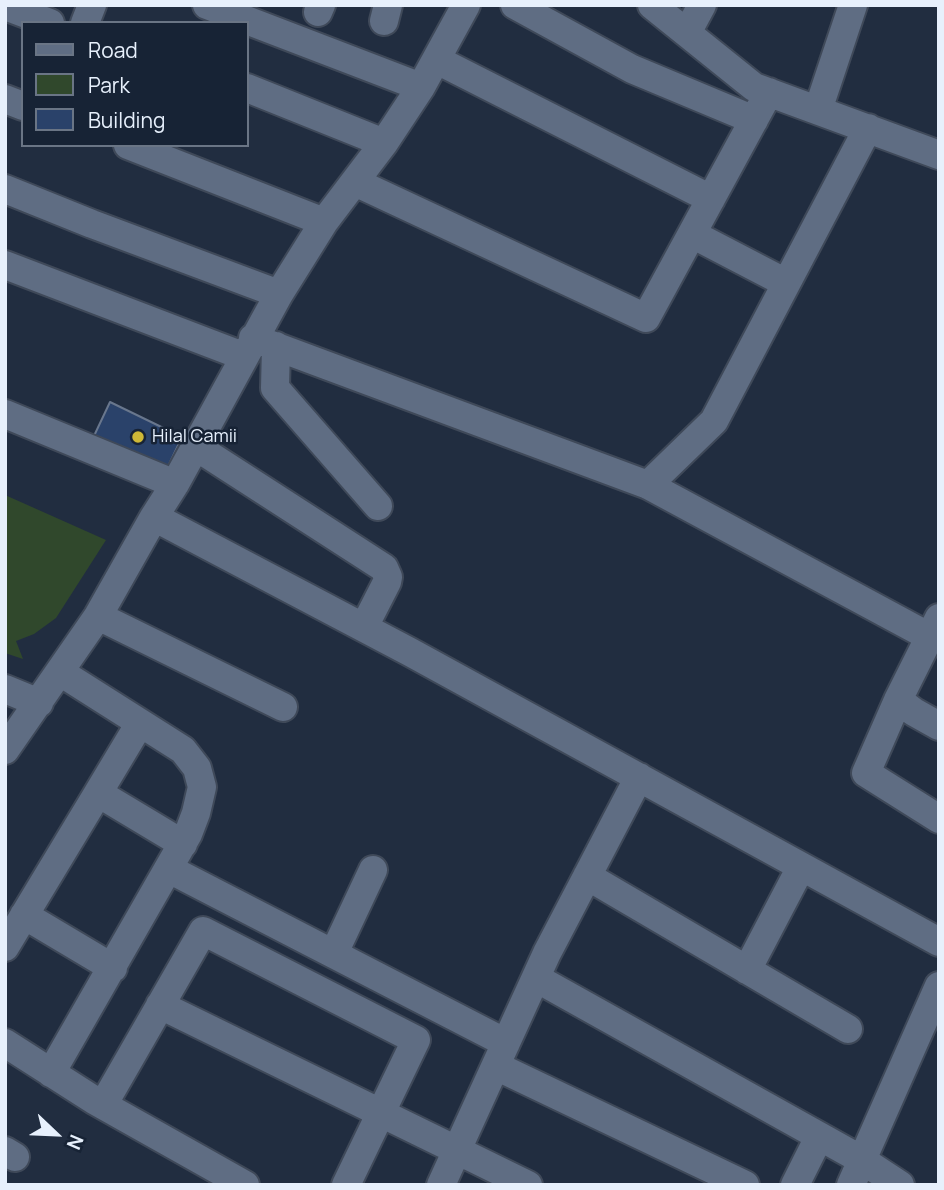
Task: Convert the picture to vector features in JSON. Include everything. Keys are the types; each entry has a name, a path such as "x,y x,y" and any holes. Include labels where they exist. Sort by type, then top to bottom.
{"street":[{"path":"207,5 421,87"},
{"path":"5,750 98,616 195,446 258,347 279,294 324,222 384,143 421,87 466,5"},
{"path":"514,5 632,69 754,120"},
{"path":"652,5 754,87 939,155"},
{"path":"687,33 702,5"},
{"path":"818,110 853,5"},
{"path":"5,6 45,21"},
{"path":"437,60 711,198"},
{"path":"248,88 384,143"},
{"path":"355,182 646,318 769,92"},
{"path":"648,485 714,421 868,128"},
{"path":"133,147 324,222"},
{"path":"5,189 279,294"},
{"path":"692,234 786,283"},
{"path":"5,265 258,347 648,485 934,627 866,773 939,819"},
{"path":"258,347 275,388 378,506"},
{"path":"5,414 175,484"},
{"path":"195,446 384,568 387,582 364,627"},
{"path":"154,517 364,627 939,942"},
{"path":"98,616 283,707"},
{"path":"51,1073 183,844 196,813 202,787 197,768 183,750 60,673"},
{"path":"5,689 39,703"},
{"path":"898,700 939,726"},
{"path":"5,947 140,723"},
{"path":"442,1185 536,978 639,777"},
{"path":"98,793 183,844"},
{"path":"747,970 801,867"},
{"path":"169,869 334,953 501,1055 745,1185"},
{"path":"334,953 373,870"},
{"path":"587,876 848,1029"},
{"path":"24,915 113,968"},
{"path":"103,1105 203,931 416,1040 346,1185"},
{"path":"536,978 819,1137 857,1172 900,1185"},
{"path":"857,1172 939,986"},
{"path":"160,1005 528,1185"},
{"path":"5,1043 103,1105 234,1182"},
{"path":"795,1185 819,1137"}],"green space":[{"path":"5,495 106,540 56,618 34,634 16,641 23,659 5,653"}],"building":[{"name":"Hilal Camii","path":"110,402 182,437 165,473 93,438"}],"place":[{"name":"Hilal Camii","path":"138,437"}]}
